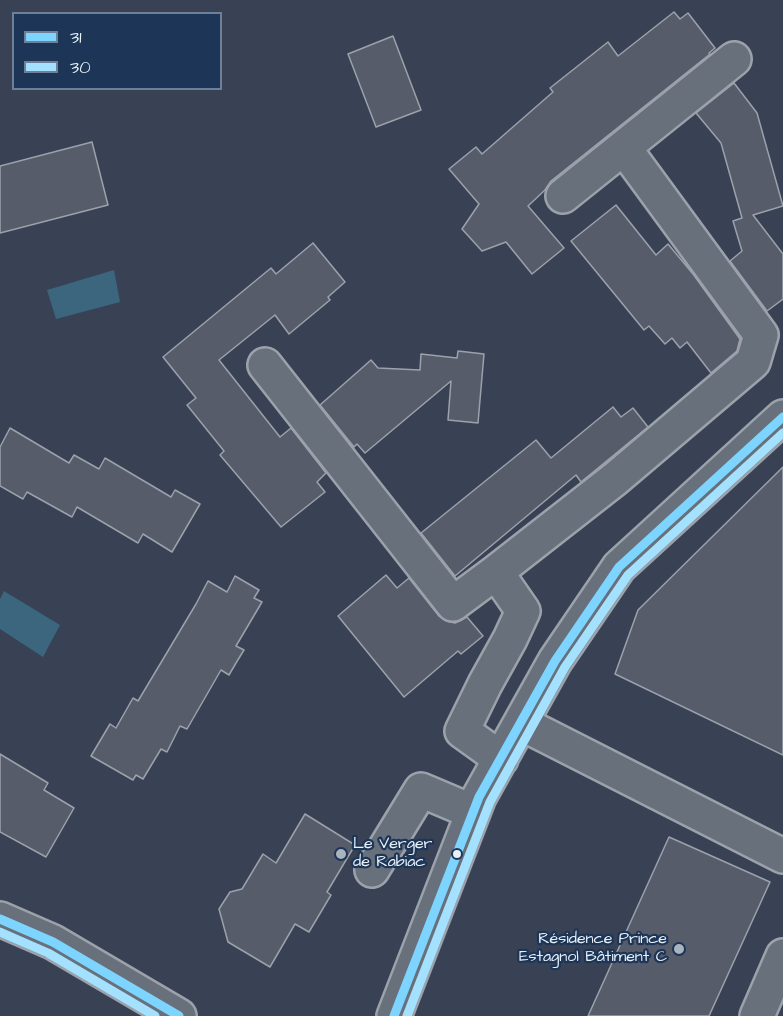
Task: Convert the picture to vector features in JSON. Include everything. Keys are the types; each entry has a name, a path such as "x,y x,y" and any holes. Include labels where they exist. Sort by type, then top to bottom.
{"street":[{"path":"563,196 734,59"},
{"path":"265,365 453,603 615,479 753,362 761,335 624,148"},
{"path":"394,1016 479,796 555,661 619,567 783,417"},
{"path":"496,572 523,611 462,731 501,759"},
{"path":"520,723 783,856"},
{"path":"372,870 421,790 473,812"},
{"path":"0,919 53,942 179,1016"},
{"path":"757,1016 783,956"}],"water":[{"path":"114,270 120,302 56,319 47,290"},
{"path":"4,591 60,625 43,657 0,629 0,599"}],"building":[{"path":"674,12 680,19 688,13 715,48 551,181 528,206 564,248 532,274 506,242 482,251 462,229 479,204 449,169 476,147 482,154 553,92 550,88 608,42 618,56"},
{"path":"393,36 421,110 376,127 348,54"},
{"path":"734,83 757,113 783,206 753,215 783,254 783,299 767,311 730,261 742,251 733,221 742,218 721,143 696,113"},
{"path":"92,142 108,205 0,233 0,166"},
{"path":"616,205 656,255 668,244 693,274 740,339 737,351 711,373 687,342 680,348 672,338 665,344 649,326 644,330 571,241"},
{"path":"313,243 345,282 328,297 330,300 289,334 275,315 219,360 280,437 291,428 326,473 317,482 325,492 281,527 220,455 224,451 187,405 196,398 163,357 271,268 276,274"},
{"path":"458,351 484,354 478,423 448,420 451,381 365,453 357,444 354,447 320,405 371,360 378,368 420,370 421,354 457,358"},
{"path":"613,407 621,417 633,408 648,427 581,482 576,475 455,576 421,533 536,440 551,458"},
{"path":"10,428 69,463 74,455 99,469 105,458 171,497 175,490 200,504 172,552 143,534 138,543 77,507 72,517 27,492 23,499 0,486 0,447"},
{"path":"783,467 783,755 615,674 638,610"},
{"path":"386,575 397,588 409,578 439,616 455,623 467,617 483,636 461,654 458,651 404,697 338,616"},
{"path":"235,576 259,590 254,598 262,602 236,646 244,650 229,675 221,670 187,729 180,726 167,752 161,749 143,779 136,775 133,780 91,756 110,724 116,728 133,698 138,701 208,581 227,592"},
{"path":"0,754 48,783 44,790 74,808 46,857 0,832"},
{"path":"305,814 355,845 327,892 331,895 309,932 295,924 270,967 228,942 219,909 230,892 242,889 263,854 276,863"},
{"name":"Résidence Prince Estagnol Bâtiment C","path":"669,837 770,882 709,1016 588,1016"}],"transit line":[{"name":"31","path":"394,1016 479,797 555,661 619,567 783,417"},
{"name":"30","path":"407,1016 490,802 565,667 628,575 783,433"},
{"name":"31","path":"0,919 53,942 179,1016"},
{"name":"30","path":"0,932 48,953 155,1016"}],"place":[{"name":"Le Verger de Rabiac","path":"341,854"},
{"name":"Résidence Prince Estagnol Bâtiment C","path":"679,949"}]}
